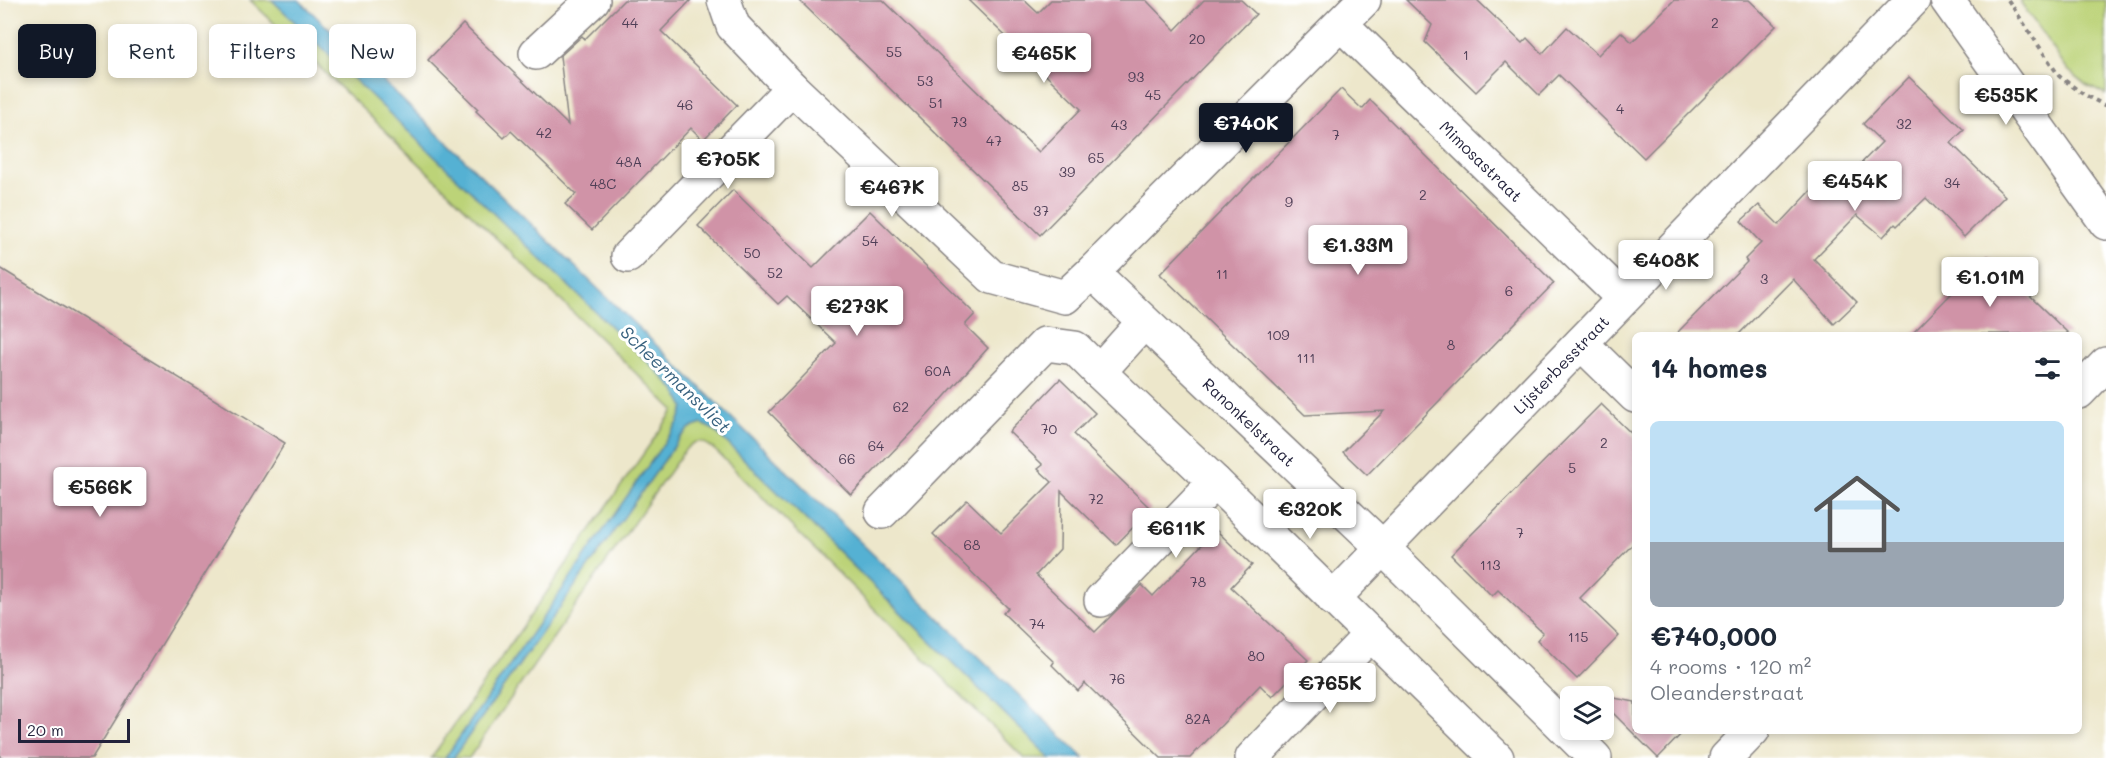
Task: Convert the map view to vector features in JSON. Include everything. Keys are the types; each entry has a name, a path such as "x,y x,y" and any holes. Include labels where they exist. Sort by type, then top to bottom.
{"street":[{"path":"536,53 592,0"},
{"path":"724,0 733,26 792,88 992,277 1065,297 1364,0"},
{"name":"Lijsterbesstraat","path":"1382,547 1913,0"},
{"path":"1947,0 2106,224"},
{"name":"Mimosastraat","path":"1341,24 1623,298"},
{"path":"628,256 792,88"},
{"name":"Ranonkelstraat","path":"1092,272 1143,323 1382,547 1595,758"},
{"path":"1099,372 1143,323"},
{"path":"1581,343 1632,393"},
{"path":"882,512 1045,344 1075,348 1497,758"},
{"path":"2082,390 2106,364"},
{"path":"1101,600 1215,482"},
{"path":"1333,599 1382,547"},
{"path":"1252,758 1371,634"},
{"path":"1726,758 1749,734"}],"path":[{"path":"2008,0 2059,76 2083,94 2106,106"}],"green space":[{"path":"250,0 272,0 297,24 275,24"},
{"path":"2019,0 2106,0 2106,95 2086,85 2068,70"},
{"path":"317,43 329,55 329,76 317,65"},
{"path":"331,78 353,78 657,371 675,390 684,407 678,423 445,758 431,758 674,410"},
{"path":"702,424 714,430 1050,758 1024,758 718,453 705,443 697,442 684,451 469,758 453,758 680,438 690,428"}],"water":[{"path":"272,0 299,0 329,29 329,55 317,43 317,24 297,24"},
{"name":"Scheermansvliet","path":"353,78 380,78 1084,758 1050,758 714,430 702,424 690,428 680,438 453,758 445,758 678,423 684,407 675,390"}],"building":[{"path":"624,0 691,0 661,31 737,105 703,140 691,128 592,230 565,204 576,194 511,131 504,138 428,60 463,24 568,125 560,56 582,36 585,39"},
{"path":"799,0 883,0 1039,152 1081,109 968,0 1024,0 1038,13 1051,0 1146,0 1175,30 1204,0 1241,0 1256,14 1040,235"},
{"path":"1406,0 1477,0 1522,43 1527,38 1542,54 1567,27 1598,55 1621,32 1632,42 1674,0 1749,0 1776,26 1644,158 1559,75 1539,95 1506,62 1476,92 1425,42 1432,25"},
{"path":"1909,77 1964,130 1951,143 2005,196 1964,237 1926,198 1883,237 1857,215 1814,259 1857,302 1834,324 1793,279 1741,332 1678,332 1747,262 1745,259 1761,243 1741,221 1759,205 1779,225 1823,178 1835,190 1882,142 1863,124"},
{"path":"1341,89 1362,109 1370,100 1554,283 1367,475 1343,452 1384,411 1305,415 1160,274"},
{"path":"733,190 813,268 870,211 975,314 965,325 988,348 929,414 851,495 769,412 836,343 787,296 778,304 698,226"},
{"path":"1988,256 2067,332 1914,332"},
{"path":"0,268 285,443 92,758 0,758"},
{"path":"1060,379 1095,413 1074,434 1151,509 1116,545 1061,491 1060,549 1036,575 1095,632 1142,585 1153,596 1216,530 1252,565 1231,587 1308,660 1272,697 1260,685 1190,758 1161,758 1085,683 1078,691 1052,665 1054,662 1003,613 1008,608 933,534 967,500 1001,533 1052,482 1038,469 1043,465 1009,432"},
{"path":"1601,404 1632,434 1632,545 1580,598 1619,636 1577,679 1537,640 1543,633 1498,590 1492,596 1451,555"},
{"path":"1614,698 1632,701 1632,732 1614,714"},
{"path":"1634,734 1681,734 1658,758"}]}
